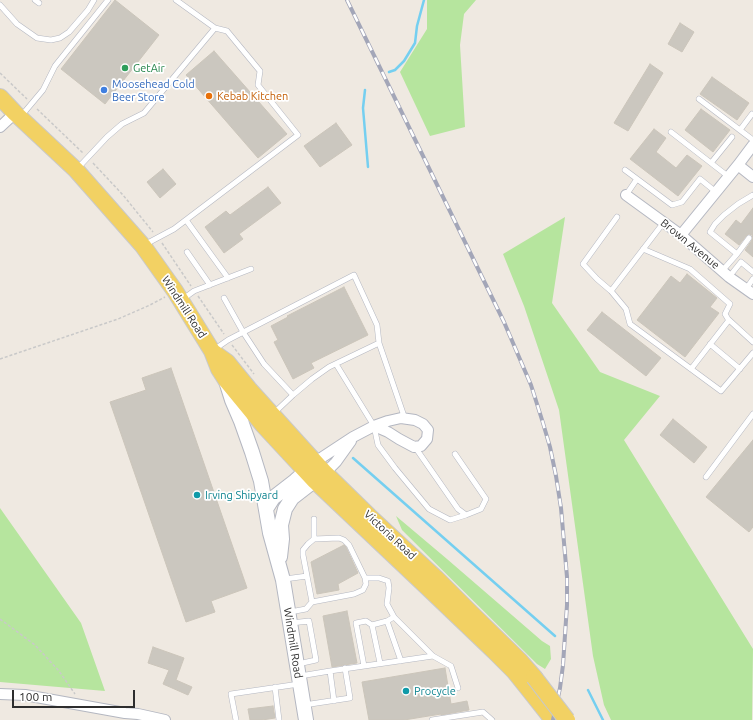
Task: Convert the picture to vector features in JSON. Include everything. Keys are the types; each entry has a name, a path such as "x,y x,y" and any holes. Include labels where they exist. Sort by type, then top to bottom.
{"main road":[{"name":"Windmill Road","path":"0,98 76,170 143,246 178,296 212,351 219,369 226,380 261,481 270,533 281,574 306,720"},
{"name":"Victoria Road","path":"212,351 227,362 272,416 315,472"},
{"name":"Victoria Road","path":"226,380 263,425 315,472 369,516 448,589 520,661 553,720"},
{"name":"Windmill Road","path":"281,574 281,525 285,509 292,498 301,490 315,472"},
{"path":"266,509 274,498 295,481 315,472"},
{"name":"Victoria Road","path":"532,684 567,720"}],"street":[{"path":"0,127 18,115"},
{"path":"681,234 729,177 753,145"},
{"path":"738,165 753,177"},
{"name":"Brown Avenue","path":"626,195 681,234 726,274 749,292"},
{"path":"315,472 353,437 374,426 388,421 401,418 415,420 423,424 428,430 427,439 420,446 414,446 374,426"},
{"path":"315,472 336,462 353,437"},
{"path":"0,694 24,695 165,720"}],"lane":[{"path":"0,6 17,24 37,38 51,40 60,38 69,32 88,10 94,0"},
{"path":"18,115 43,90 55,66 108,0"},
{"path":"143,246 174,229 298,136 258,85 260,72 227,31 215,28 176,0"},
{"path":"76,170 107,137 122,124 144,113 215,28"},
{"path":"698,99 753,140"},
{"path":"740,130 752,114"},
{"path":"671,132 729,177"},
{"path":"710,163 732,137"},
{"path":"626,170 672,205 682,202 700,179 716,192"},
{"path":"626,195 638,179"},
{"path":"737,254 710,232 715,224 724,215 753,195"},
{"path":"617,217 583,264 611,291 626,309 630,324 721,391 753,353"},
{"path":"186,220 228,278"},
{"path":"611,291 664,222"},
{"path":"726,274 737,254 749,238"},
{"path":"643,249 690,269 730,304 725,314 729,320 753,342"},
{"path":"187,252 210,285"},
{"path":"726,274 741,262 753,272"},
{"path":"178,296 251,269"},
{"path":"212,351 228,340 354,275 378,325 379,343 405,419"},
{"path":"749,292 753,279"},
{"path":"224,298 243,332 264,364 293,394"},
{"path":"691,369 729,320"},
{"path":"272,416 293,394 329,367 379,343"},
{"path":"710,344 740,369"},
{"path":"336,364 374,426 378,445 429,509 450,520 481,509 486,499 455,454"},
{"path":"706,477 753,414"},
{"path":"414,446 458,509 466,515"},
{"path":"314,519 314,539"},
{"path":"289,618 306,609 312,602 354,594 363,590 366,584 365,578 349,545 344,540 339,538 314,539 303,550 312,602"},
{"path":"281,574 307,576"},
{"path":"365,578 379,578 388,581 389,588 387,604 394,618 433,656 451,666 458,688"},
{"path":"236,720 231,694 275,687 298,675 316,660 309,621 289,618"},
{"path":"372,625 394,618"},
{"path":"364,666 356,622 366,621 372,625 380,663"},
{"path":"387,621 401,661"},
{"path":"298,675 433,656"},
{"path":"304,705 350,698 346,668"},
{"path":"330,671 334,701"},
{"path":"275,687 280,720"},
{"path":"432,720 483,712 492,720"}],"path":[{"path":"0,359 118,319 178,296"},
{"path":"0,619 35,645 59,671 84,705"}],"green space":[{"path":"427,0 476,0 464,14 460,45 465,127 430,136 400,72 427,29"},
{"path":"565,217 552,303 600,372 660,396 624,440 753,649 752,720 611,720 604,705 593,656 559,410 524,306 503,254"},
{"path":"0,508 81,623 105,691 0,682"},
{"path":"396,516 542,641 550,646 551,659 545,669 537,664 402,530"}],"building":[{"path":"115,0 159,35 105,104 61,69"},
{"path":"680,23 694,32 682,52 668,44"},
{"path":"214,51 287,134 258,158 186,75"},
{"path":"650,64 663,73 628,131 614,123"},
{"path":"712,77 749,103 737,120 700,94"},
{"path":"701,109 730,130 713,152 685,130"},
{"path":"336,123 352,145 320,167 304,146"},
{"path":"654,129 666,138 656,152 676,168 687,155 702,166 678,196 630,159"},
{"path":"163,169 176,184 160,198 147,182"},
{"path":"268,187 281,203 239,234 243,239 224,253 205,227 226,211 230,215"},
{"path":"753,208 753,238 752,235 747,235 739,245 725,234 736,220 741,224"},
{"path":"753,238 753,257 745,250"},
{"path":"687,274 717,298 710,307 719,313 685,357 637,320 671,276 680,283"},
{"path":"344,287 368,335 311,363 314,368 293,379 274,342 278,340 271,326 288,317 287,316"},
{"path":"602,312 661,358 646,376 587,330"},
{"name":"Irving Shipyard","path":"171,368 247,588 211,601 215,612 186,622 110,402 146,390 142,378"},
{"path":"673,419 707,447 694,463 660,435"},
{"path":"753,440 753,527 749,532 706,497"},
{"path":"344,545 358,573 338,584 339,590 317,594 311,562"},
{"path":"347,611 357,663 332,667 323,616"},
{"path":"153,647 184,658 176,680 192,687 188,695 163,684 169,670 148,663"},
{"name":"Procycle","path":"445,668 451,704 467,701 469,710 404,720 369,720 362,682"},
{"path":"273,706 275,718 250,720 248,709"}],"waterway":[{"path":"389,72 395,70 404,61 415,43 417,26 424,0"},
{"path":"365,90 363,108 368,167"},
{"path":"353,458 555,636"},
{"path":"588,690 603,720"}],"railway":[{"path":"347,0 504,322 531,385 550,447 561,508 567,577 567,605 563,665 553,720"}],"place":[{"name":"GetAir","path":"125,68"},
{"name":"Moosehead Cold Beer Store","path":"104,90"},
{"name":"Kebab Kitchen","path":"209,96"},
{"name":"Irving Shipyard","path":"197,495"},
{"name":"Procycle","path":"406,691"}]}
